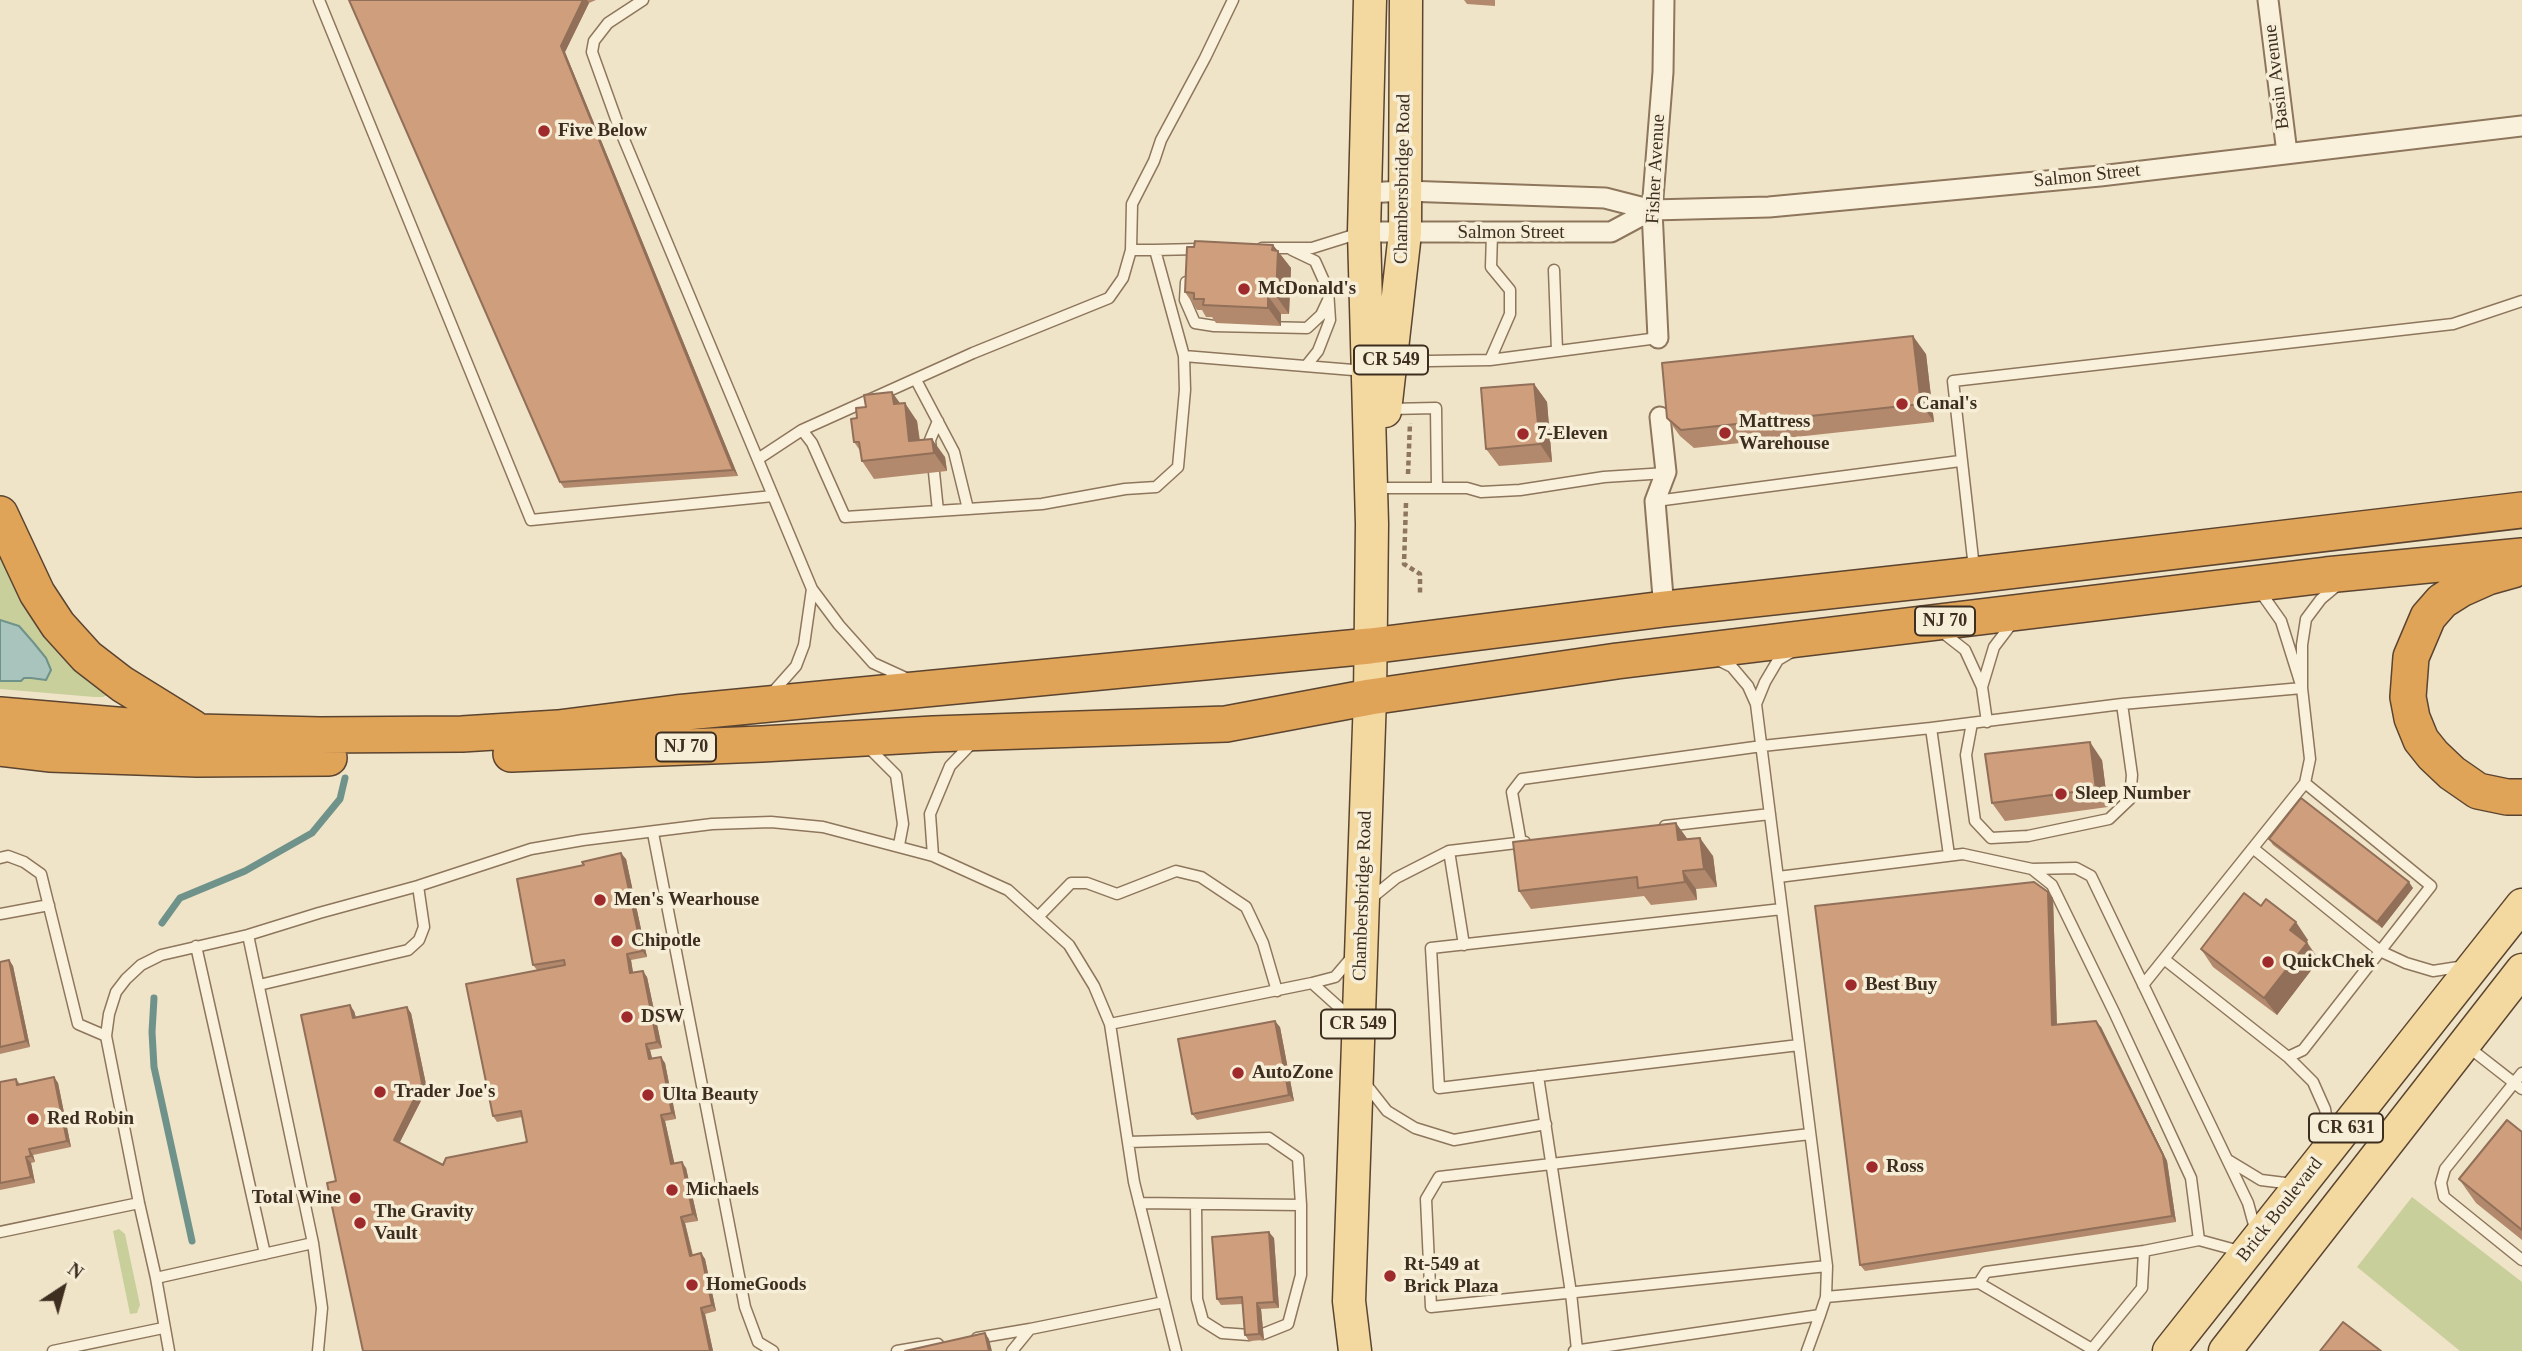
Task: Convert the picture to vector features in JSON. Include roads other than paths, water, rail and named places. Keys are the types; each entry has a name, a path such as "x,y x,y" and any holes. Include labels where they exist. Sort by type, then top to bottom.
{"highway":[{"name":"NJ 70","path":"0,715 198,732 462,734 558,728 676,713 1370,646 1664,609 2522,510"},
{"path":"0,514 37,593 58,625 87,657 122,684 198,732"},
{"name":"NJ 70","path":"0,748 49,754 197,759 461,757 982,732 1226,724 1370,697 1700,650 2353,572 2522,556"},
{"path":"2522,567 2488,577 2442,601 2428,617 2417,638 2407,677 2412,718 2421,740 2433,755 2478,792 2522,797"}],"main road":[{"name":"Chambersbridge Road","path":"1370,0 1364,232 1379,368 1398,409 1376,488 1372,524"},
{"name":"Chambersbridge Road","path":"1355,1351 1349,1301 1370,697 1372,524 1379,368 1405,233 1406,0"},
{"name":"Brick Boulevard","path":"2169,1351 2522,905"},
{"name":"CR 631","path":"2225,1351 2522,970"}],"street":[{"name":"Fisher Avenue","path":"1658,338 1651,211 1663,72 1664,0"},
{"name":"Basin Avenue","path":"2268,0 2287,153"},
{"name":"Salmon Street","path":"1365,193 1405,191 1605,198 1651,211 1783,206 2100,176 2522,126"},
{"name":"Salmon Street","path":"1364,232 1611,232 1651,211"},
{"path":"1660,417 1666,472 1655,501 1664,609"}],"lane":[{"path":"319,0 531,520 773,496"},
{"path":"643,0 608,23 594,41 592,52 620,130 812,589 873,663 930,690"},
{"path":"758,459 802,430 973,353 1109,298 1123,278 1132,250 1132,204 1154,161 1161,140 1233,0"},
{"path":"1252,248 1312,248 1364,232"},
{"path":"1490,360 1510,314 1510,290 1491,267 1492,233"},
{"path":"1288,248 1315,261 1328,290 1330,320 1318,351 1306,366"},
{"path":"1132,250 1215,249"},
{"path":"802,430 813,443 845,517 1042,504 1125,489 1156,487 1178,467 1185,390 1184,356 1155,250"},
{"path":"1192,262 1203,254"},
{"path":"1554,270 1557,351"},
{"path":"1186,274 1185,300 1195,323 1214,326 1307,328 1321,315 1328,300"},
{"path":"1975,575 1953,382 2453,324 2522,301"},
{"path":"1184,356 1306,366 1379,368 1429,361 1490,360 1658,338"},
{"path":"916,380 954,452 968,509"},
{"path":"1398,409 1436,408 1437,488"},
{"path":"932,458 930,440 937,421"},
{"path":"1655,501 1960,461"},
{"path":"934,472 938,511"},
{"path":"1376,488 1467,488 1481,492 1520,490 1604,477 1666,472"},
{"path":"2143,985 2305,783 2309,760 2302,688 2302,645 2306,619 2320,599 2353,572"},
{"path":"2255,584 2281,621 2302,688"},
{"path":"761,705 796,666 804,645 812,589"},
{"path":"1982,687 1994,648 2020,612"},
{"path":"1931,623 1965,650 1982,687 1987,722"},
{"path":"1756,704 1778,660 1818,637"},
{"path":"1700,650 1732,667 1748,686 1756,704 1827,1266 1826,1297 1807,1351"},
{"path":"1521,842 1512,792 1521,779 1762,746 1987,722 2122,704 2302,688"},
{"path":"1972,723 1966,755 1975,821 1991,838 2028,836 2109,819 2130,799 2132,775 2122,704"},
{"path":"1931,728 1949,855"},
{"path":"933,856 930,814 950,766 982,732"},
{"path":"859,738 896,775 904,824 899,845"},
{"path":"2288,1057 2303,1050 2431,886 2305,783"},
{"path":"1659,827 1770,814"},
{"path":"169,1351 106,1036 116,992 141,965 161,955 248,935 418,886 531,849 712,824 771,822 823,827 933,856 1008,890 1069,945 1094,986 1110,1024 1139,1203 1176,1351"},
{"path":"653,832 745,1307 758,1342 774,1351"},
{"path":"1363,904 1396,878 1449,851 1535,841"},
{"path":"2254,849 2380,951 2433,971 2475,964"},
{"path":"1449,851 1464,945"},
{"path":"1778,877 1963,854 2032,869 2076,869 2091,876 2248,1203 2252,1246 2199,1240 2144,1251 1986,1272 1979,1283"},
{"path":"0,858 8,856 24,862 41,874 78,1024 106,1036"},
{"path":"2032,869 2052,885 2191,1178 2199,1240"},
{"path":"1038,917 1071,883 1087,883 1116,894 1176,871 1201,877 1246,907 1263,943 1277,991"},
{"path":"259,985 408,950 419,940 424,927 418,886"},
{"path":"0,914 49,905"},
{"path":"1782,909 1431,948 1438,1088 1799,1045"},
{"path":"248,935 313,1243 322,1308 318,1351"},
{"path":"197,946 265,1254"},
{"path":"1110,1024 1335,977 1361,946"},
{"path":"2164,959 2288,1057 2313,1082 2325,1109 2332,1146"},
{"path":"1312,983 1358,1026"},
{"path":"2464,1044 2518,1086"},
{"path":"1357,1073 1387,1111 1415,1128 1454,1140 1546,1124"},
{"path":"2522,1073 2518,1086 2445,1169 2441,1183 2444,1197 2522,1260"},
{"path":"1538,1076 1571,1293 1576,1351 1821,1315"},
{"path":"1810,1134 1439,1177 1426,1199 1431,1307 1827,1266"},
{"path":"1128,1142 1269,1138 1298,1158 1301,1275 1288,1324 1263,1334"},
{"path":"2228,1160 2261,1180 2301,1185"},
{"path":"0,1232 139,1203"},
{"path":"1139,1203 1301,1205"},
{"path":"1196,1204 1197,1299 1203,1321 1222,1334 1249,1335"},
{"path":"156,1278 313,1243"},
{"path":"1826,1297 1979,1283 2092,1349 2142,1288 2144,1251"},
{"path":"963,1340 1164,1302"},
{"path":"53,1351 163,1328"},
{"path":"1012,1351 1030,1329"},
{"path":"897,1351 950,1342"}],"water":[{"path":"0,620 19,626 46,658 51,670 46,680 24,678 21,681 0,681"}],"waterway":[{"path":"162,923 180,898 245,871 312,833 340,799 345,778"},
{"path":"154,998 154,1067 192,1241"}],"place":[{"name":"Five Below","path":"544,131"},
{"name":"McDonald's","path":"1244,289"},
{"name":"Canal's","path":"1902,404"},
{"name":"Mattress Warehouse","path":"1725,433"},
{"name":"7-Eleven","path":"1523,434"},
{"name":"Sleep Number","path":"2061,794"},
{"name":"Men's Wearhouse","path":"600,900"},
{"name":"Chipotle","path":"617,941"},
{"name":"QuickChek","path":"2268,962"},
{"name":"Best Buy","path":"1851,985"},
{"name":"DSW","path":"627,1017"},
{"name":"AutoZone","path":"1238,1073"},
{"name":"Trader Joe's","path":"380,1092"},
{"name":"Ulta Beauty","path":"648,1095"},
{"name":"Red Robin","path":"33,1119"},
{"name":"Ross","path":"1872,1167"},
{"name":"Michaels","path":"672,1190"},
{"name":"Total Wine","path":"355,1198"},
{"name":"The Gravity Vault","path":"360,1223"},
{"name":"Rt-549 at Brick Plaza","path":"1390,1276"},
{"name":"HomeGoods","path":"692,1285"}]}
